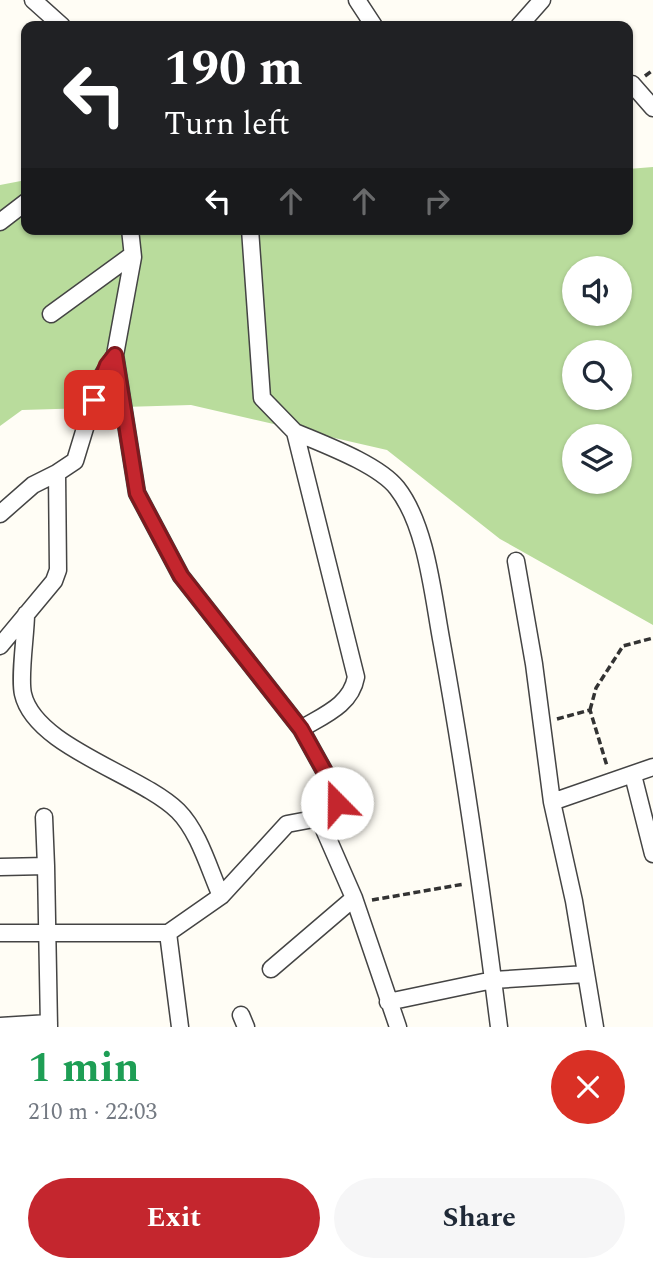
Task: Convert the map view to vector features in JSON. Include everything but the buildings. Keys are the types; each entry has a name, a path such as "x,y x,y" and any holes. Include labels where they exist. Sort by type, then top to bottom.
{"street":[{"path":"33,0 56,21"},
{"path":"357,0 371,21"},
{"path":"523,21 542,0"},
{"path":"633,86 653,108"},
{"path":"0,222 21,206"},
{"path":"0,933 168,933 222,896 287,824 319,818 331,811 337,803 337,794 301,729 187,585 137,493 115,355 132,255 130,235"},
{"path":"250,235 262,398 295,432 380,474 395,485 405,499 426,557 462,754 499,1027"},
{"path":"51,314 132,255"},
{"path":"0,514 33,485 75,461 100,379 115,355"},
{"path":"295,432 356,677 353,691 343,703 301,729"},
{"path":"0,646 54,581 58,570 57,473"},
{"path":"516,561 534,664 552,802 575,901 594,1027"},
{"path":"26,614 23,694 37,720 58,738 161,796 180,814 194,836 222,896"},
{"path":"552,802 653,767"},
{"path":"633,775 653,854"},
{"path":"0,1026 49,1025 44,817"},
{"path":"319,818 356,901 398,1027"},
{"path":"0,867 46,866"},
{"path":"271,969 356,901"},
{"path":"168,933 180,1027"},
{"path":"388,1002 493,981 586,974"}],"path":[{"path":"611,782 590,709 596,688 623,646 653,638"},
{"path":"541,726 590,709"},
{"path":"356,901 480,881"}],"green space":[{"path":"653,167 653,625 500,539 387,450 191,405 22,410 0,426 0,185 21,181 21,235 633,235 633,169"}],"route":[{"path":"94,400 100,379 115,355 137,493 181,576 198,602 301,729 337,794 337,803"}]}
